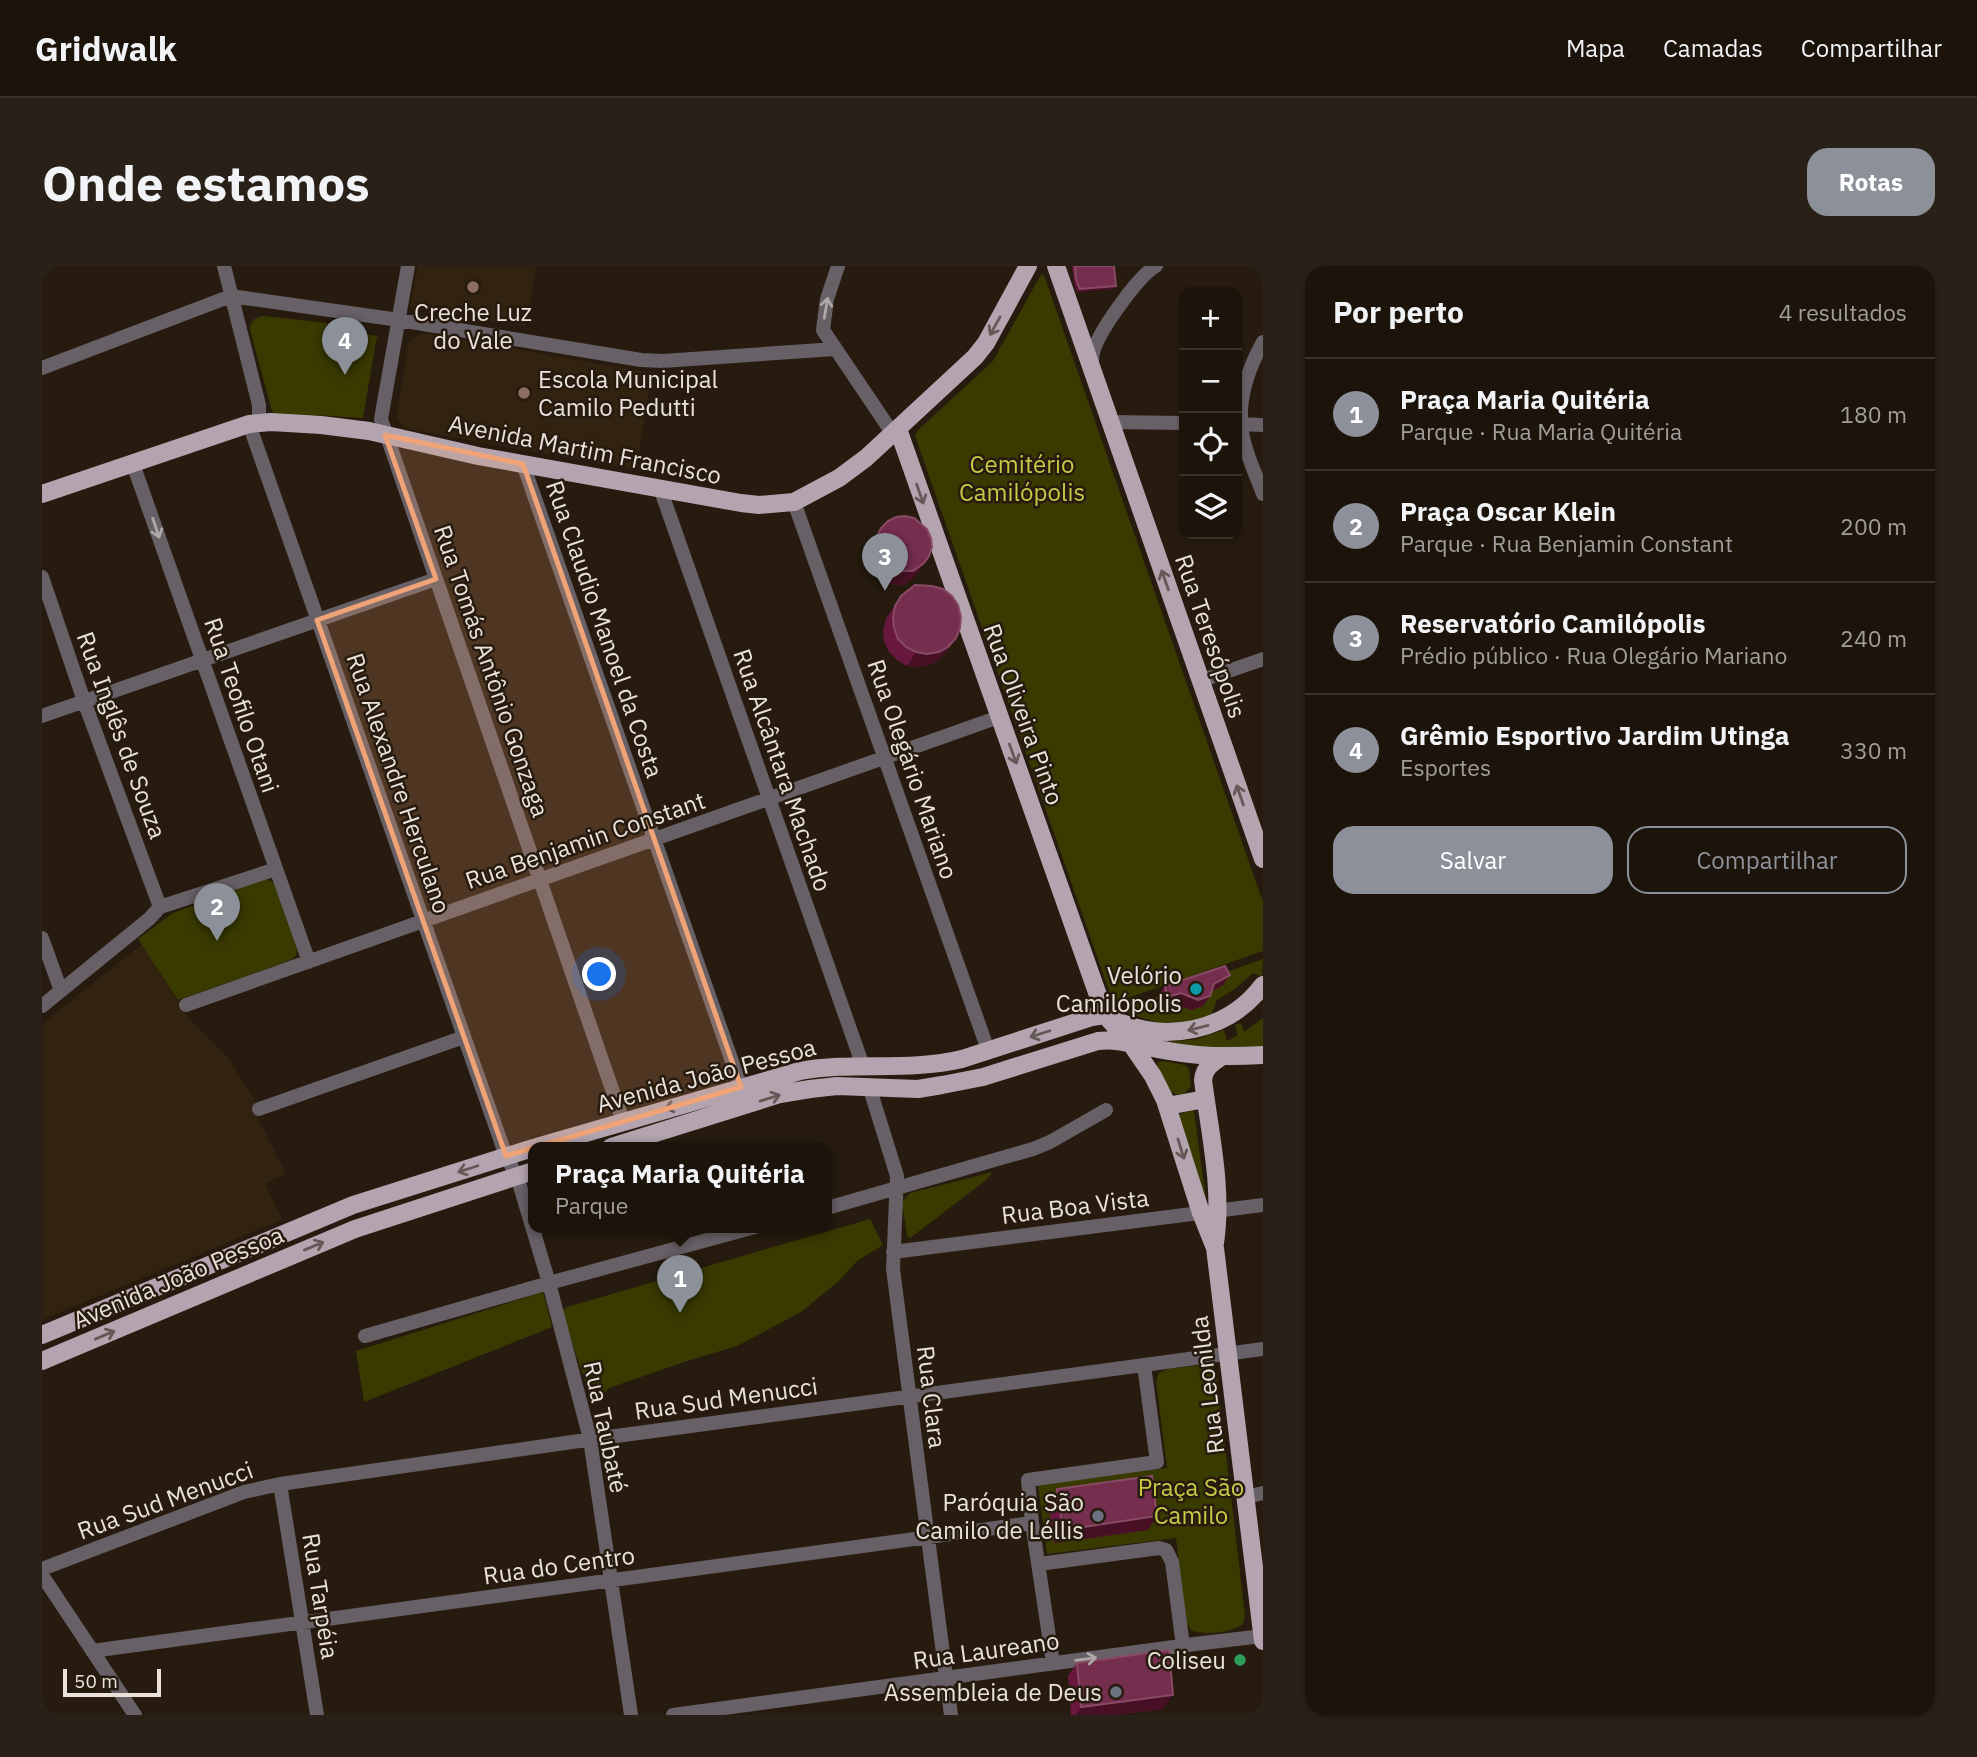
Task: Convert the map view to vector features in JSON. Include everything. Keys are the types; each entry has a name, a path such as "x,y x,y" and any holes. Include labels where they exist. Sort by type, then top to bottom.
{"main road":[{"name":"Avenida Martim Francisco","path":"42,494 254,423 321,425 385,435 478,456 741,503 759,505 794,502 839,478 860,463 975,357 986,343 1028,266"},
{"name":"Rua Teresópolis","path":"1055,268 1263,859"},
{"name":"Rua Oliveira Pinto","path":"895,432 1105,1015"},
{"path":"1105,1015 1148,1031 1183,1032 1206,1027 1228,1017 1261,990"},
{"path":"1105,1015 1131,1044 1153,1076 1210,1212"},
{"name":"Avenida João Pessoa","path":"552,1142 800,1071 826,1066 897,1067 941,1064 1105,1015"},
{"name":"Avenida João Pessoa","path":"627,1142 780,1094 810,1089 869,1086 918,1089 942,1086 983,1077 1098,1041 1113,1040 1167,1051 1222,1057 1263,1055"},
{"path":"1210,1212 1218,1195 1203,1075 1208,1067 1222,1057"},
{"path":"1167,1106 1205,1099"},
{"name":"Avenida João Pessoa","path":"42,1335 327,1215 528,1149"},
{"name":"Avenida João Pessoa","path":"42,1361 355,1229 525,1173"},
{"name":"Rua Leonilda","path":"1210,1212 1228,1354 1254,1495 1263,1638"}],"street":[{"name":"Rua Alexandre Herculano","path":"224,266 260,405 254,423 317,620 506,1156"},
{"name":"Rua Tomás Antônio Gonzaga","path":"408,266 381,419 385,435 623,1121"},
{"path":"838,266 827,299 824,334 895,432"},
{"path":"1091,369 1094,350 1105,327 1142,278 1156,266"},
{"path":"42,368 231,296 400,320 640,360 663,361 835,349"},
{"path":"1074,319 1091,327 1105,327"},
{"path":"1241,413 1245,384 1263,342"},
{"path":"1110,422 1179,423"},
{"path":"1242,424 1263,425"},
{"path":"1242,434 1263,494"},
{"name":"Rua Teofilo Otani","path":"133,464 309,962"},
{"name":"Rua Claudio Manoel da Costa","path":"523,464 741,1087"},
{"name":"Rua Alcântara Machado","path":"660,488 863,1066"},
{"name":"Rua Olegário Mariano","path":"794,502 988,1050"},
{"name":"Rua Inglês de Souza","path":"42,577 84,701 160,907"},
{"path":"42,716 436,579"},
{"path":"1200,681 1263,659"},
{"name":"Rua Benjamin Constant","path":"186,1005 999,717"},
{"path":"42,1006 149,919 160,907 276,869"},
{"path":"42,938 61,991"},
{"path":"259,1109 464,1037"},
{"name":"Rua Clara","path":"869,1086 897,1176 893,1269 951,1715"},
{"path":"832,1207 1034,1149 1106,1110"},
{"name":"Rua Taubaté","path":"506,1156 525,1173"},
{"name":"Rua Boa Vista","path":"893,1252 1263,1205"},
{"name":"Rua Taubaté","path":"538,1233 590,1439 631,1715"},
{"path":"365,1336 733,1233"},
{"name":"Rua Sud Menucci","path":"42,1569 244,1492 280,1484 590,1439 1263,1349"},
{"path":"1053,1663 1028,1480 1157,1462 1144,1365"},
{"name":"Rua Tarpéia","path":"280,1484 317,1715"},
{"name":"Rua do Centro","path":"92,1651 1032,1523"},
{"path":"1038,1564 1159,1548 1166,1550 1172,1562 1183,1646"},
{"path":"42,1575 135,1715"},
{"name":"Rua Laureano","path":"673,1715 1183,1646 1263,1638"}],"highlighted area":[{"path":"385,435 523,464 741,1087 506,1156 317,620 436,579"}],"shaded area":[{"name":"Creche Luz do Vale","path":"418,266 536,266 526,326 410,308"},
{"name":"Escola Municipal Camilo Pedutti","path":"423,333 652,373 636,470 407,429 397,418 397,413 408,346 411,340"},
{"path":"142,944 188,1017 227,1056 254,1098 259,1120 286,1174 265,1183 282,1220 42,1320 42,1024"}],"green space":[{"name":"Cemitério Camilópolis","path":"1043,274 1263,902 1263,951 1119,1001 1112,999 915,436 917,431 993,361"},
{"path":"264,316 327,323 326,328 377,336 363,418 314,415 314,420 277,417 272,411 250,330 254,320"},
{"path":"264,879 275,885 297,950 296,956 178,1000 138,939 173,913"},
{"path":"1263,959 1262,977 1253,973 1217,1000 1211,1016 1188,1023 1158,1023 1122,1011 1125,1008"},
{"path":"1263,1018 1263,1046 1203,1049 1169,1042 1197,1039 1224,1030 1227,1041 1238,1035 1235,1025 1241,1023 1244,1032"},
{"path":"1162,1061 1185,1065 1189,1069 1191,1086 1185,1093 1179,1095 1170,1092 1157,1066 1157,1063"},
{"path":"1192,1110 1194,1112 1206,1200 1178,1115"},
{"path":"993,1172 910,1238 907,1236 902,1202 910,1193"},
{"path":"870,1219 883,1245 857,1261 840,1280 801,1312 737,1346 609,1388 593,1406 563,1315 563,1310 567,1307 822,1233 832,1233 832,1230"},
{"path":"543,1292 552,1327 364,1402 356,1351"},
{"name":"Praça São Camilo","path":"1202,1365 1211,1369 1217,1377 1245,1615 1243,1624 1238,1627 1212,1633 1192,1631 1186,1622 1176,1538 1047,1554 1038,1485 1167,1468 1156,1381 1159,1373 1167,1369"}],"building":[{"path":"1075,266 1114,266 1116,286 1080,289"},
{"path":"896,517 914,518 927,529 931,538 929,556 913,571 899,571 883,562 878,554 877,536 881,528"},
{"path":"915,585 943,589 958,605 961,617 956,638 939,652 927,654 906,647 898,639 894,628 895,606 901,596"},
{"path":"1225,966 1230,975 1214,984 1210,996 1198,1000 1181,993 1167,997 1165,986"},
{"name":"Paróquia São Camilo de Léllis","path":"1152,1476 1157,1516 1063,1530 1057,1489"},
{"name":"Assembleia de Deus","path":"1169,1650 1173,1695 1081,1707 1077,1663"}],"place":[{"name":"Creche Luz do Vale","path":"473,287"},
{"name":"Grêmio Esportivo Jardim Utinga","path":"345,375"},
{"name":"Escola Municipal Camilo Pedutti","path":"524,393"},
{"name":"Reservatório Camilópolis","path":"885,591"},
{"name":"Praça Oscar Klein","path":"217,941"},
{"name":"Velório Camilópolis","path":"1196,989"},
{"name":"Praça Maria Quitéria","path":"680,1313"},
{"name":"Paróquia São Camilo de Léllis","path":"1098,1516"},
{"name":"Coliseu","path":"1240,1660"},
{"name":"Assembleia de Deus","path":"1116,1692"}]}
